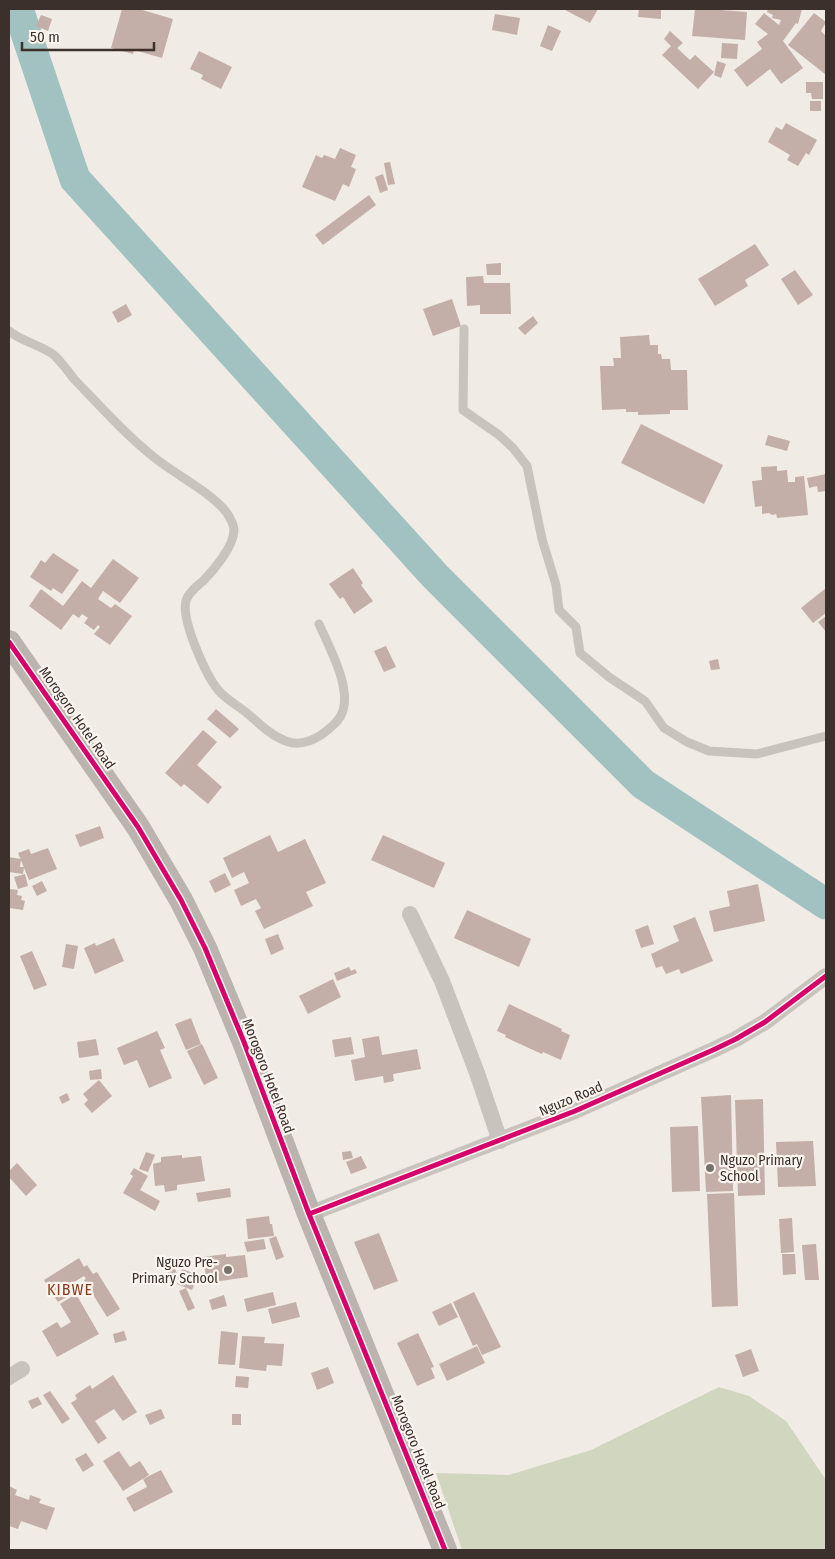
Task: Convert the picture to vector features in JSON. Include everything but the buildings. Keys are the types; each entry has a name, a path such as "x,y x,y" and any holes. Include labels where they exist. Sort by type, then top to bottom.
{"street":[{"name":"Morogoro Hotel Road","path":"9,642 138,827 181,900 205,948 240,1033 309,1214 445,1550"},
{"path":"410,914 442,982 477,1073 500,1141"},
{"name":"Nguzo Road","path":"309,1214 575,1111 736,1039 765,1022 826,976"}],"lane":[{"path":"464,329 463,410 499,435 513,448 527,466 542,539 556,585 559,610 576,627 580,653 608,677 644,701 664,728 687,742 708,751 757,754 826,736"},
{"path":"9,331 26,342 53,354 86,391 134,439 178,475 209,496 226,512 233,524 233,536 221,559 207,577 187,596 185,608 190,631 203,665 219,691 279,738 292,743 304,743 322,734 341,716 344,707 344,689 319,624"}],"green space":[{"path":"719,1387 749,1396 786,1421 826,1480 826,1550 462,1550 436,1473 509,1475 591,1450"}],"waterway":[{"path":"18,9 75,179 435,576 643,784 826,904"}],"cycle path":[{"path":"9,642 138,827 181,900 205,948 244,1042 309,1214 445,1550"},
{"path":"309,1214 575,1111 713,1050 765,1022 826,976"}],"place":[{"name":"Nguzo Primary School","path":"710,1168"},
{"name":"Nguzo Pre- Primary School","path":"228,1270"}],"district":[{"name":"KIBWE","path":"70,1289"}]}
